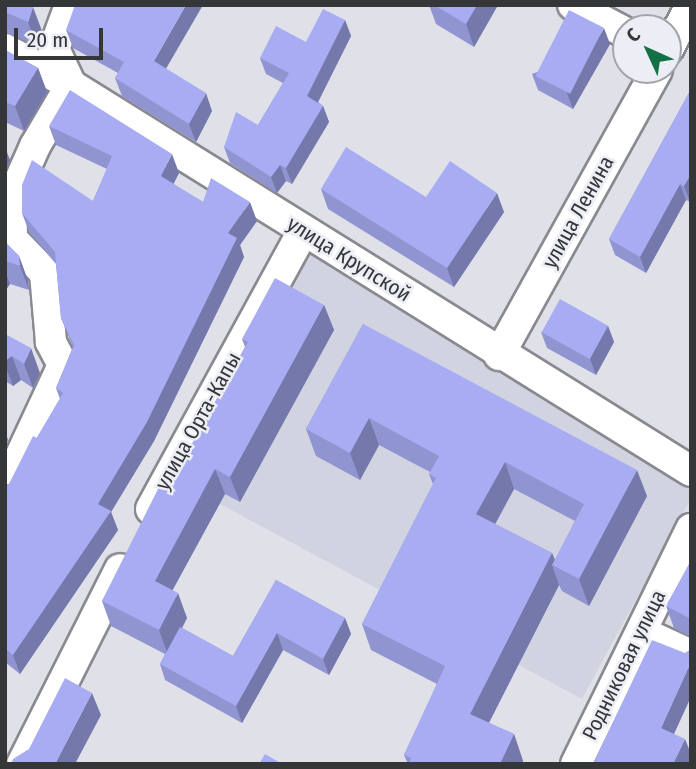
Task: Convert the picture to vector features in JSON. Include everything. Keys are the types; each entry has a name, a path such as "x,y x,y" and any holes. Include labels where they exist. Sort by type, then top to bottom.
{"street":[{"path":"63,365 51,342 45,273 12,239 11,200 35,146 71,85 54,49 70,5"},
{"path":"573,5 612,26"},
{"path":"682,22 691,5"},
{"name":"улица Крупской","path":"5,49 71,85 499,355 691,471"},
{"name":"улица Ленина","path":"499,355 649,84"},
{"name":"улица Орта-Капы","path":"22,764 179,452 304,230"},
{"path":"23,347 63,365"},
{"path":"5,489 63,365"},
{"name":"Родниковая улица","path":"576,764 691,529"},
{"path":"641,632 691,655"}],"shaded area":[{"path":"307,249 691,455 691,498 582,699 181,483"}],"building":[{"path":"5,5 33,7 28,22 5,12"},
{"path":"75,5 186,5 154,61 206,93 189,124 115,78 124,62 66,30"},
{"path":"434,5 477,5 466,24"},
{"path":"323,9 345,20 307,96 323,106 286,168 280,165 271,177 224,147 236,112 258,125 289,73 260,58 276,26 306,42"},
{"path":"569,10 604,28 570,94 535,76"},
{"path":"5,50 38,68 15,106 5,102"},
{"path":"691,89 691,174 684,186 680,184 640,257 609,239"},
{"path":"70,90 172,154 161,176 203,202 211,178 250,202 228,233 237,238 147,422 98,504 111,511 13,655 5,649 5,484 9,484 33,436 37,438 63,393 56,388 74,345 61,318 55,252 22,213 22,185 32,160 93,201 112,156 49,126"},
{"path":"346,147 426,197 450,161 497,193 447,268 321,189"},
{"path":"5,242 19,256 20,266 5,261"},
{"path":"275,278 324,305 230,477 215,469 155,581 178,593 159,630 102,601 167,471 175,475 248,342 242,339"},
{"path":"560,299 608,326 590,359 542,332"},
{"path":"363,324 637,470 579,579 552,565 584,504 505,462 476,514 552,553 470,714 514,734 500,764 409,764 411,758 404,755 445,666 362,624 436,478 429,474 439,456 369,418 350,453 306,429"},
{"path":"5,334 31,348 24,364 12,356 5,361"},
{"path":"691,563 691,619 666,606"},
{"path":"276,580 345,618 323,659 277,633 236,706 160,664 180,627 233,656"},
{"path":"652,640 685,653 691,649 691,662 661,728 685,739 673,764 593,764"},
{"path":"65,678 92,693 55,764 11,764 13,759 29,749"},
{"path":"265,754 282,764 259,764"}]}
